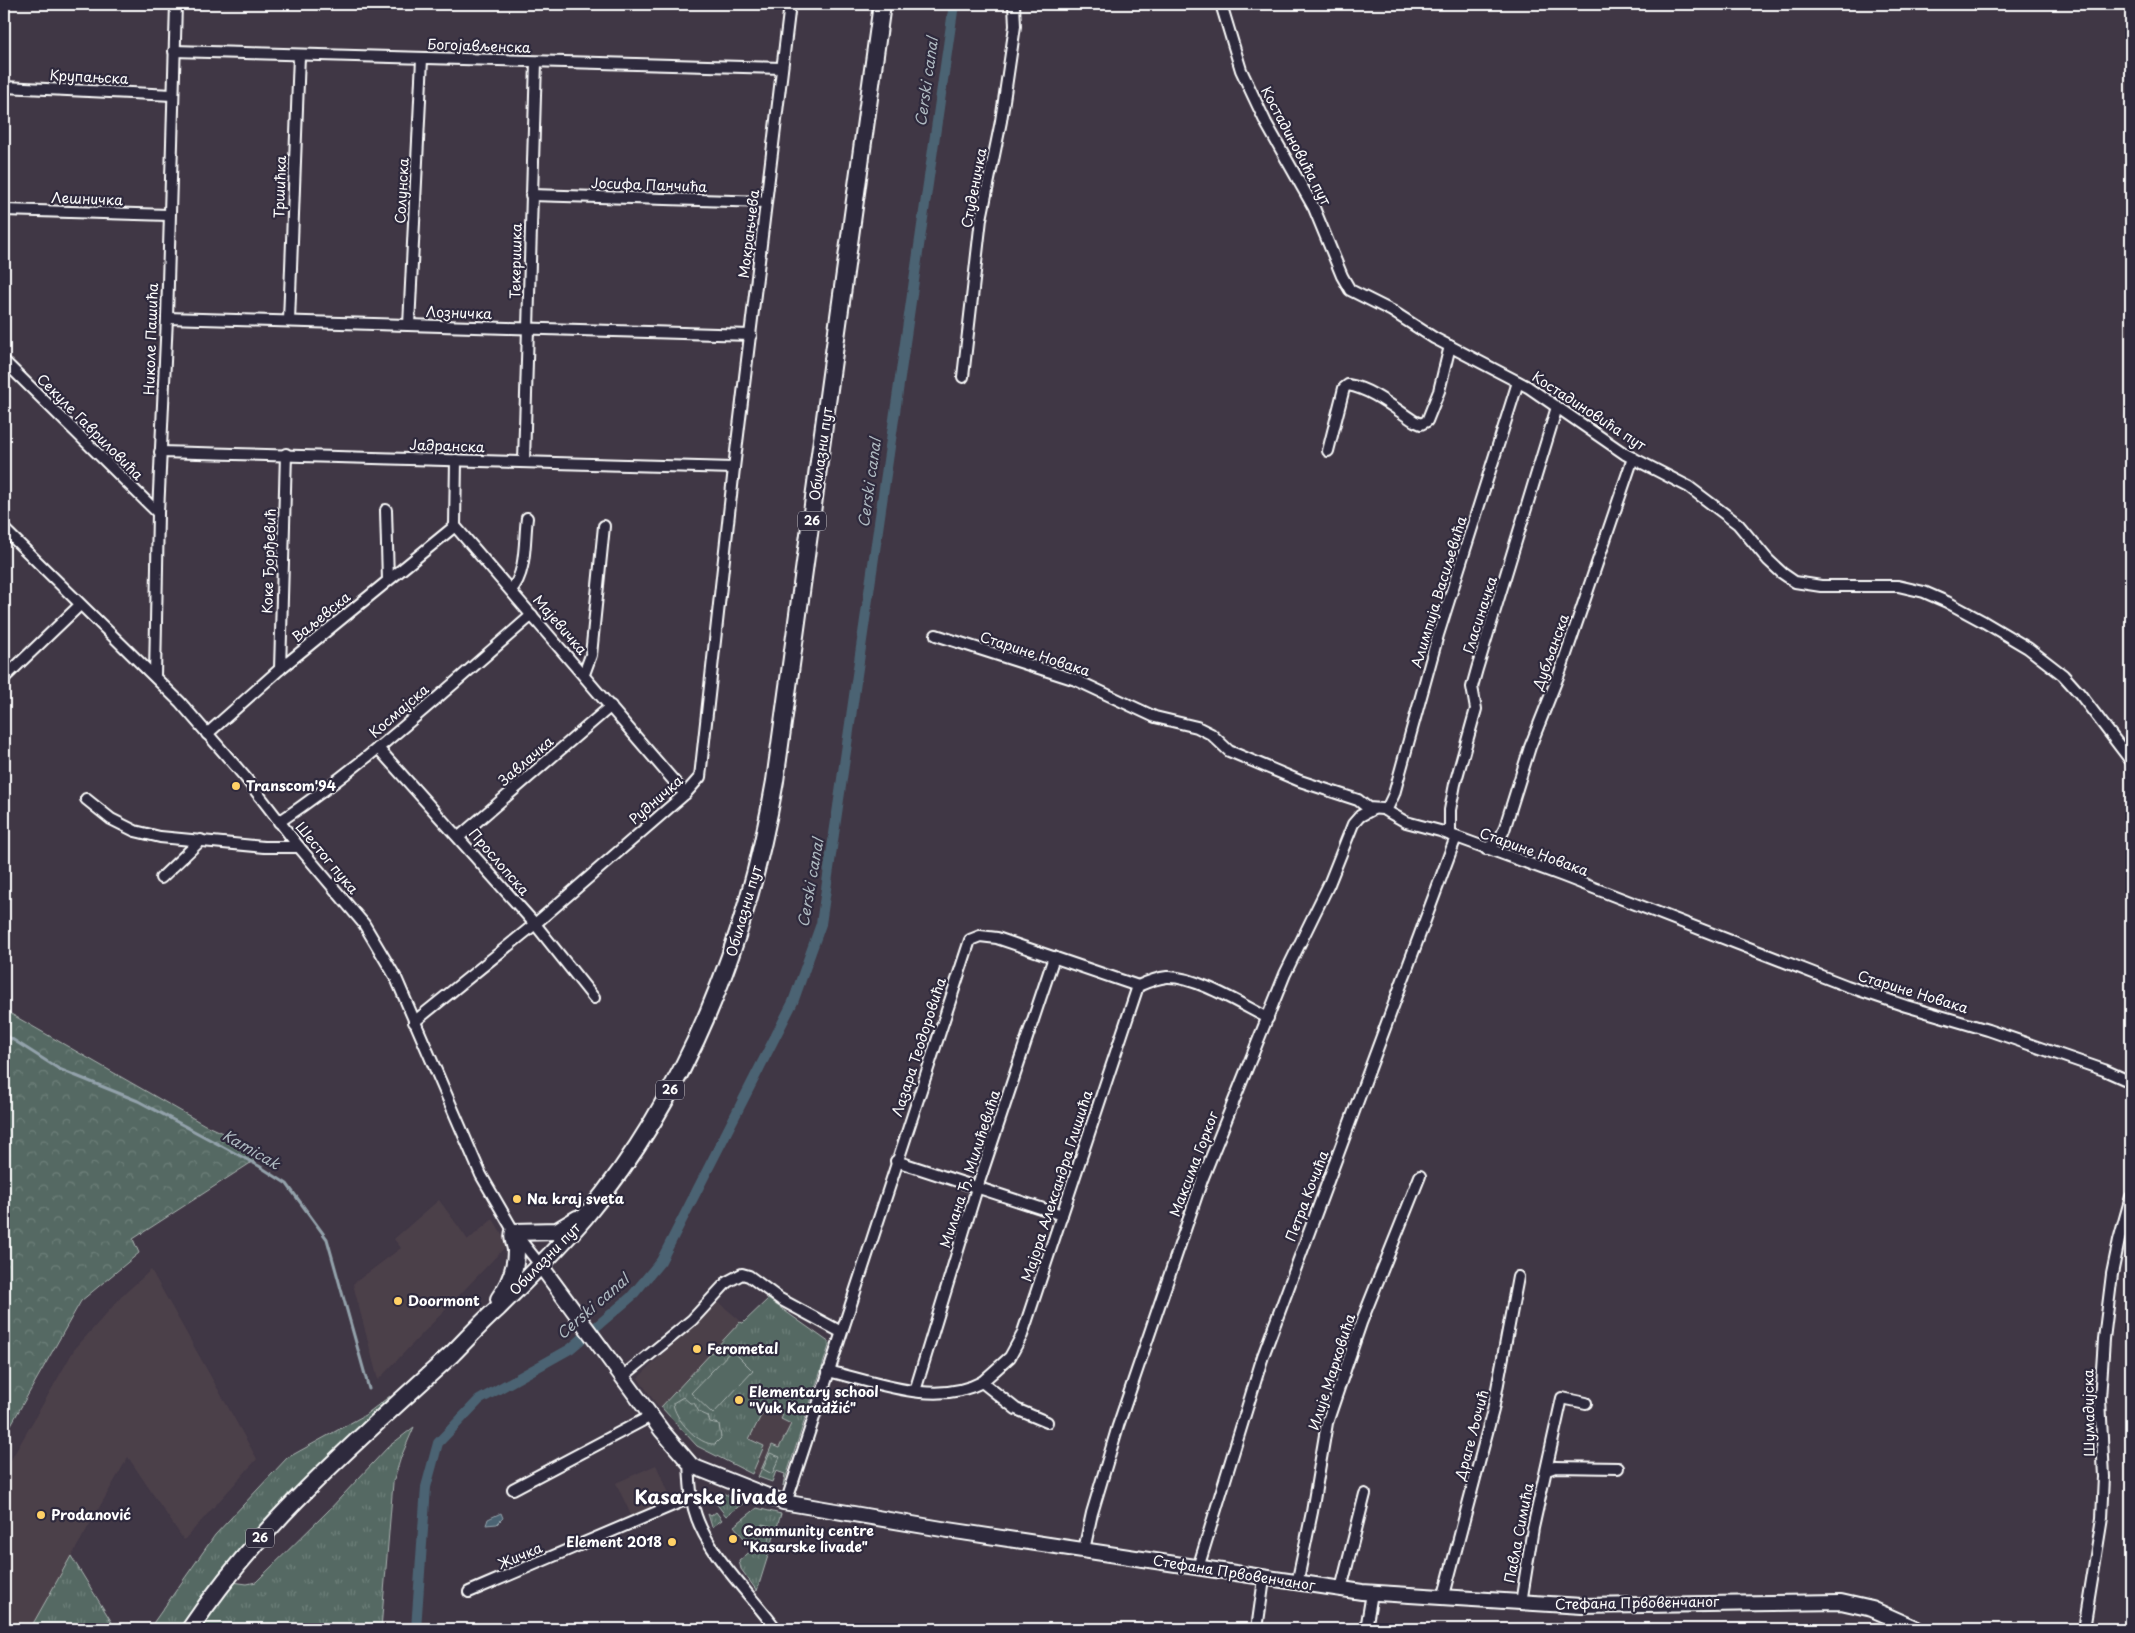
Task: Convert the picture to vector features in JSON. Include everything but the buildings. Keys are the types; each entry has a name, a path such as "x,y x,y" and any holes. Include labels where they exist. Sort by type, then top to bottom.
{"main road":[{"name":"Обилазни пут","path":"190,1629 238,1563 283,1512 541,1266 588,1213 639,1141 689,1054 725,974 741,928 772,802 788,702 882,4"},
{"path":"497,1308 513,1269 516,1251 513,1238 514,1232 557,1230 588,1213"}],"street":[{"name":"Николе Пашића","path":"155,676 158,513 167,318 176,4"},
{"name":"Мокрањчева","path":"734,468 790,4"},
{"name":"Студеничка","path":"963,377 981,219 1001,121 1015,26 1014,4"},
{"name":"Костадиновића пут","path":"1221,4 1242,70 1266,123 1314,208 1342,276 1350,290 1518,382 1633,458 1672,477 1721,510 1738,524 1782,573 1795,582 1821,586 1898,586 1924,592 1947,602 2028,648 2063,675 2080,694 2131,761"},
{"name":"Богојављенска","path":"174,51 782,68"},
{"name":"Тршићка","path":"289,321 299,55"},
{"name":"Солунска","path":"410,325 422,59"},
{"name":"Текеришка","path":"524,461 536,62"},
{"name":"Крупањска","path":"4,87 174,95"},
{"name":"Јосифа Панчића","path":"531,195 766,202"},
{"name":"Лешничка","path":"4,210 170,216"},
{"name":"Лозничка","path":"167,318 751,335"},
{"path":"1328,451 1344,388 1348,385 1365,390 1414,421 1421,424 1427,421 1439,391 1450,346"},
{"name":"Секуле Гавриловића","path":"4,361 158,513"},
{"name":"Алимпија Васиљевића","path":"1386,811 1394,794 1438,635 1518,382"},
{"name":"Гласиначка","path":"1453,836 1450,810 1455,784 1476,709 1472,687 1557,407"},
{"name":"Јадранска","path":"160,452 286,454 734,468"},
{"name":"Коке Ђорђевић","path":"280,669 286,454"},
{"name":"Дубљанска","path":"1486,849 1499,840 1504,830 1530,747 1561,669 1633,458"},
{"path":"455,526 456,460"},
{"name":"Рудничка","path":"414,1022 535,924 685,794 700,777 734,468"},
{"path":"386,510 388,580"},
{"path":"510,590 516,584 521,573 527,518"},
{"name":"Ваљевска","path":"207,734 280,669 455,526"},
{"name":"Мајевичка","path":"455,526 584,674 685,794"},
{"path":"584,674 591,655 604,526"},
{"name":"Шестог пука","path":"4,529 155,676 207,734 369,932 396,978 477,1168 514,1232 541,1266"},
{"path":"4,678 80,605"},
{"name":"Космајска","path":"279,822 324,792 378,748 532,615"},
{"name":"Старине Новака","path":"936,635 1076,680 1155,717 1197,727 1210,734 1229,751 1300,781 1358,800 1373,809 1386,811 1400,819 1563,876 1847,986 1906,1006 1988,1030 2104,1070 2131,1082"},
{"name":"Завлачка","path":"459,837 611,706"},
{"name":"Прослопска","path":"378,748 535,924 594,998"},
{"path":"86,800 111,820 135,831 178,840 201,840 264,847 299,847"},
{"name":"Максима Горког","path":"1084,1550 1102,1476 1151,1324 1202,1180 1268,1018 1353,824 1360,816 1373,809"},
{"name":"Петра Кочића","path":"1198,1568 1263,1356 1453,836"},
{"path":"161,878 201,840"},
{"name":"Лазара Теодоровића","path":"786,1502 970,940 980,936 998,938 1138,986"},
{"name":"Милана Ђ. Милићевића","path":"915,1390 977,1188 1054,957"},
{"path":"1138,986 1158,979 1177,978 1206,988 1268,1018"},
{"name":"Мајора Александра Глишића","path":"828,1371 915,1390 959,1391 982,1382 1004,1365 1018,1342 1138,986"},
{"path":"896,1162 1062,1215"},
{"name":"Илије Марковића","path":"1296,1584 1312,1512 1327,1423 1359,1330 1420,1176"},
{"name":"Шумадијска","path":"2084,1629 2102,1518 2104,1477 2100,1399 2104,1339 2112,1274 2131,1197"},
{"name":"Стефана Првовенчаног","path":"541,1266 608,1359 689,1463 706,1473 786,1502 1296,1584 1372,1593 1521,1603 1635,1606 1744,1602 1841,1602 1872,1609 1918,1629"},
{"path":"622,1377 692,1320 727,1282 742,1274 756,1281 797,1310 841,1332"},
{"name":"Драге Љочић","path":"1443,1598 1495,1402 1518,1277"},
{"path":"982,1382 1016,1409 1047,1422"},
{"name":"Павла Симића","path":"1521,1603 1525,1567 1562,1398 1586,1403"},
{"path":"513,1489 651,1416"},
{"path":"689,1463 692,1497 698,1520 709,1541 776,1629"},
{"name":"Павла Симића","path":"1546,1470 1555,1467 1618,1468"},
{"path":"1341,1589 1364,1494"},
{"name":"Жичка","path":"469,1592 692,1497"},
{"path":"1257,1629 1264,1579"},
{"path":"1366,1629 1372,1593"}],"shaded area":[{"path":"439,1200 468,1240 493,1219 508,1244 378,1380 353,1284 401,1248 394,1239"},
{"path":"151,1270 257,1459 184,1540 128,1457 30,1629 4,1629 4,1472 74,1350 123,1295"},
{"name":"Elementary school \"Vuk Karadžić\"","path":"768,1299 830,1343 783,1486 785,1474 776,1471 772,1482 697,1446 661,1407 659,1408 638,1378 717,1301 743,1323"},
{"path":"656,1465 672,1500 632,1517 616,1483"}],"green space":[{"path":"4,1010 205,1125 266,1153 133,1239 139,1253 81,1301 4,1437"},
{"name":"Elementary school \"Vuk Karadžić\"","path":"768,1299 830,1343 783,1486 785,1474 776,1471 772,1482 758,1477 772,1445 779,1448 791,1424 781,1419 783,1415 774,1411 772,1414 764,1410 749,1439 764,1446 752,1474 697,1446 661,1407 740,1322 743,1323"},
{"path":"732,1350 753,1371 713,1414 691,1393"},
{"path":"390,1396 183,1629 149,1629 215,1535 287,1458 365,1415"},
{"path":"683,1397 690,1403 694,1403 699,1412 708,1416 710,1422 719,1424 721,1438 715,1444 702,1441 695,1436 678,1416 673,1403"},
{"path":"414,1427 401,1457 393,1483 381,1629 198,1629 232,1582 247,1584 256,1582 328,1511 388,1447"},
{"path":"770,1453 780,1457 772,1474 763,1469"},
{"path":"722,1493 745,1502 726,1516 715,1502"},
{"path":"757,1508 781,1514 757,1591 741,1569 739,1561 753,1549 734,1526"},
{"path":"716,1512 722,1520 712,1527 708,1514 711,1516"},
{"path":"762,1524 773,1527 768,1544 757,1541"},
{"path":"71,1556 116,1629 30,1629"}],"water":[{"path":"501,1513 503,1518 497,1524 486,1525 488,1519"}],"waterway":[{"name":"Cerski canal","path":"416,1629 426,1487 438,1443 479,1400 570,1349 631,1297 661,1261 793,1002 821,924 954,4"},
{"name":"Kamicak","path":"4,1034 59,1069 138,1101 259,1166 287,1184 327,1239 369,1389"}],"place":[{"name":"Transcom'94","path":"236,786"},
{"name":"Na kraj sveta","path":"517,1199"},
{"name":"Doormont","path":"398,1301"},
{"name":"Ferometal","path":"697,1349"},
{"name":"Elementary school \"Vuk Karadžić\"","path":"739,1400"},
{"name":"Prodanović","path":"41,1515"},
{"name":"Community centre \"Kasarske livade\"","path":"733,1539"},
{"name":"Element 2018","path":"672,1542"}],"district":[{"name":"Kasarske livade","path":"711,1497"}]}
